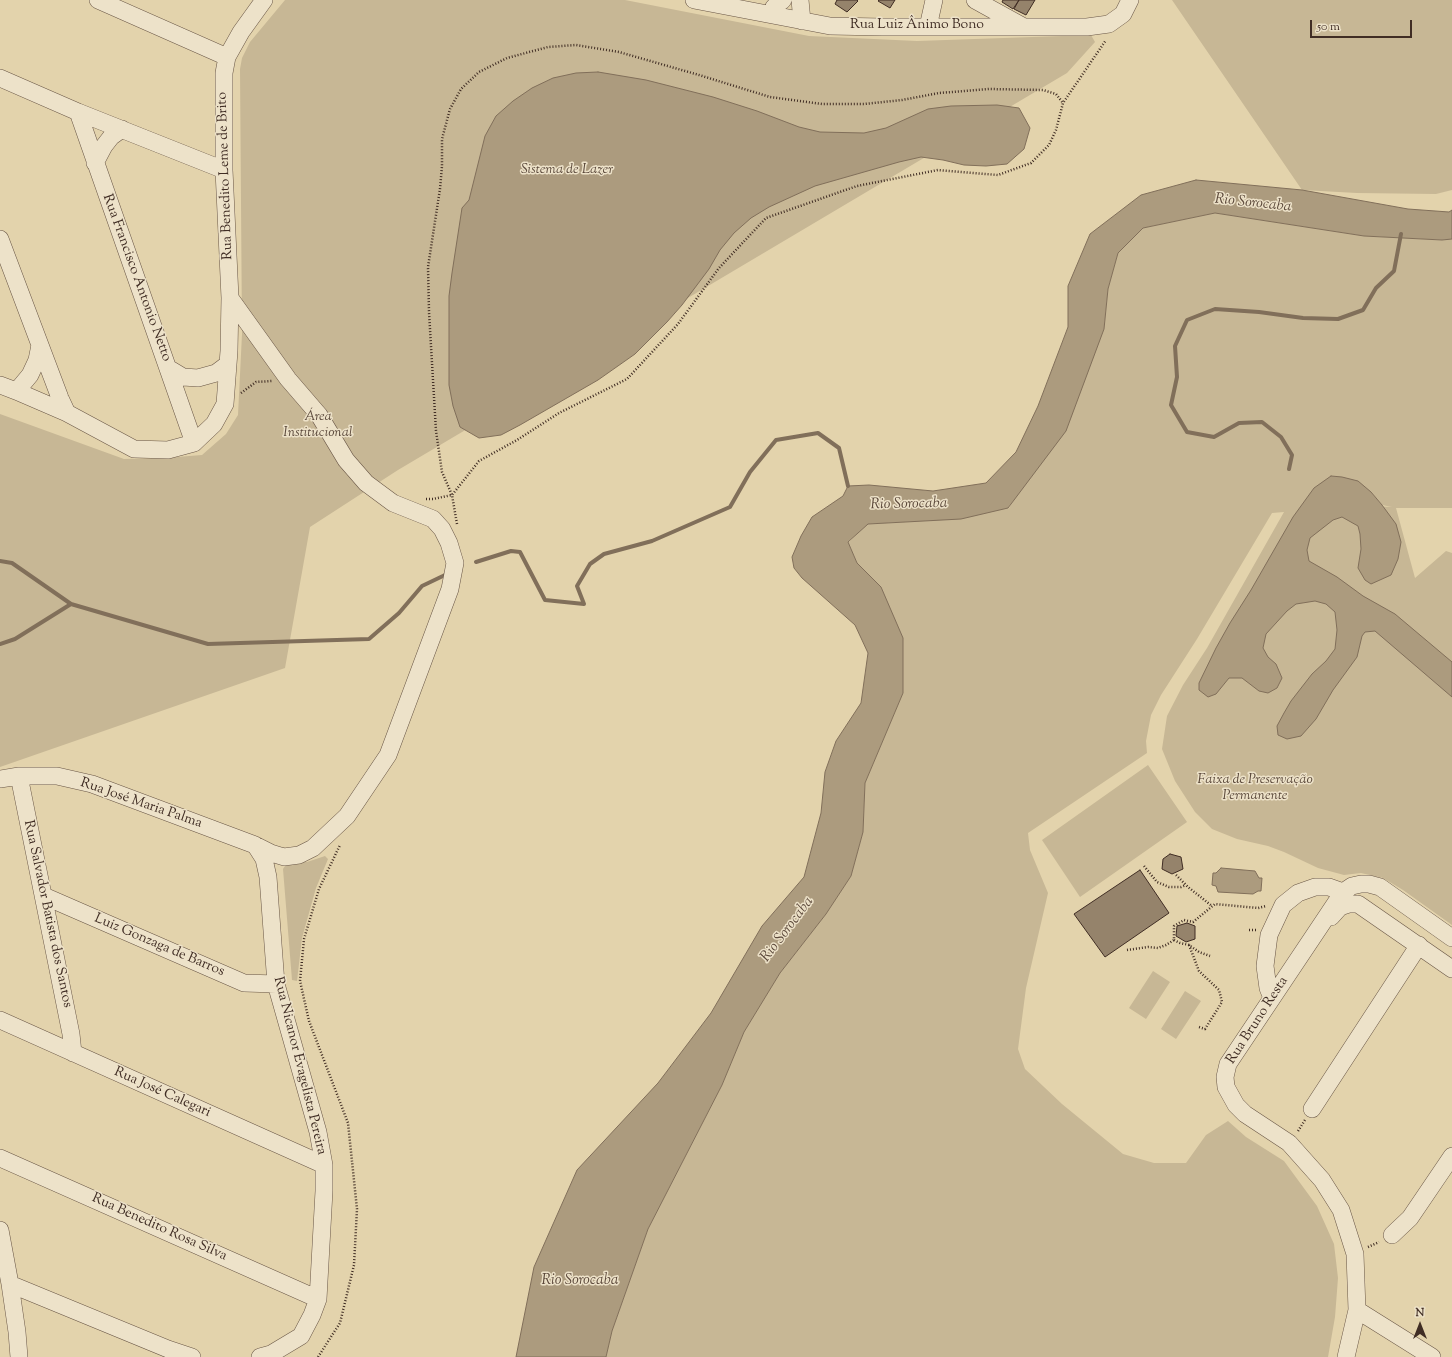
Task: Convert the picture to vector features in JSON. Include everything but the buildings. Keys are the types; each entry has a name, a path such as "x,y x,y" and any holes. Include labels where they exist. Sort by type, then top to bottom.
{"street":[{"path":"98,0 227,57"},
{"name":"Rua Benedito Leme de Brito","path":"194,443 214,424 225,404 229,351 230,298 224,170 224,73 227,57 241,32 264,0"},
{"name":"Rua Luiz Ânimo Bono","path":"694,0 731,4 775,6 802,21 830,26 928,27 1087,26 1109,24 1123,14 1130,0"},
{"path":"800,0 802,21"},
{"path":"928,27 934,0"},
{"path":"973,0 1024,26"},
{"path":"973,0 982,13 983,27"},
{"path":"0,78 78,112 224,170"},
{"name":"Rua Francisco Antonio Netto","path":"78,112 194,443"},
{"path":"96,163 104,146 111,137 122,129"},
{"path":"0,239 67,413"},
{"name":"Rua José Maria Palma","path":"0,779 19,776 57,776 92,784 284,857 299,855 313,848 347,816 388,754 450,590 455,563 449,543 442,529 433,519 393,502 366,483 346,460 320,415 288,379 230,298"},
{"path":"16,391 30,375 37,360 40,345"},
{"path":"168,368 183,377 198,378 216,373 228,364"},
{"path":"0,385 67,413 134,449 168,450 194,443"},
{"name":"Rua Salvador Batista dos Santos","path":"19,776 71,1034 72,1052"},
{"name":"Rua Nicanor Evagelista Pereira","path":"255,845 264,859 268,877 276,984 318,1132 324,1165 318,1299 312,1315 301,1336 271,1354 260,1357"},
{"path":"1318,930 1343,892 1352,886 1369,884 1380,886 1452,938"},
{"path":"1272,998 1268,988 1266,966 1269,935 1283,905 1298,893 1315,887 1329,887 1343,892"},
{"name":"Luiz Gonzaga de Barros","path":"44,896 244,983 276,984"},
{"path":"1318,930 1340,907 1349,904 1358,904 1452,969"},
{"name":"Rua Bruno Resta","path":"1318,930 1228,1064 1225,1077 1226,1087 1236,1105 1245,1114 1290,1143 1322,1180 1341,1210 1355,1254 1357,1310 1346,1357"},
{"path":"1312,1109 1419,945"},
{"name":"Rua José Calegari","path":"0,1020 324,1165"},
{"path":"1392,1236 1410,1218 1452,1156"},
{"name":"Rua Benedito Rosa Silva","path":"0,1158 318,1299"},
{"path":"0,1230 10,1284 19,1357"},
{"path":"10,1284 168,1349 192,1357"},
{"path":"1357,1310 1432,1357"}],"path":[{"path":"452,495 479,461 517,440 559,413 627,379 678,324 719,268 766,218 857,186 938,170 998,175 1031,163 1049,144 1056,130 1063,103 1106,39"},
{"path":"458,525 452,495 442,472 436,430 428,312 428,267 440,189 442,139 448,116 450,109 461,89 479,72 514,56 548,47 576,45 620,52 699,74 770,97 822,104 864,104 902,100 939,93 989,90 1042,90 1056,94 1063,103"},
{"path":"225,404 256,382 288,379"},
{"path":"318,1357 340,1323 354,1265 358,1209 348,1123 309,1021 300,981 304,939 319,889 340,844"},
{"path":"1144,866 1158,882 1169,887 1181,887 1186,885"},
{"path":"1176,875 1212,906"},
{"path":"1174,940 1174,926 1184,920 1193,922 1215,904 1258,908 1270,905"},
{"path":"1174,940 1189,945 1199,952 1210,956"},
{"path":"1127,950 1148,947 1158,948 1174,940"},
{"path":"1189,945 1199,971 1219,990 1222,1002 1205,1029 1199,1027"},
{"path":"1290,1143 1312,1109"},
{"path":"1355,1254 1392,1236"}],"green space":[{"path":"285,0 625,0 809,36 917,41 1091,35 1095,42 1067,73 398,470 310,527 285,668 0,767 0,414 124,459 202,455 226,434 238,415 242,334 240,69 242,58 250,42"},
{"path":"1172,0 1452,0 1452,190 1436,194 1357,193 1302,190"},
{"name":"Faixa de Preservação Permanente","path":"1215,213 1364,236 1442,240 1452,239 1452,508 1396,508 1415,578 1446,551 1452,553 1452,925 1403,890 1383,878 1361,873 1344,875 1318,868 1268,846 1237,839 1212,829 1195,812 1175,781 1162,749 1167,716 1183,685 1207,648 1284,512 1272,513 1197,639 1161,695 1151,715 1146,741 1147,753 1028,833 1030,850 1048,893 1026,988 1018,1049 1025,1069 1062,1104 1123,1154 1154,1163 1186,1163 1206,1135 1228,1121 1246,1137 1284,1161 1317,1206 1334,1244 1338,1278 1335,1317 1328,1357 606,1357 612,1331 648,1229 722,1085 744,1032 780,973 826,914 851,876 863,832 865,783 903,693 881,587 857,563 848,543 867,524 903,522 1009,508 1104,329 1108,289 1118,253 1143,228","holes":["1371,492 1382,505 1392,507 1337,504"]},
{"path":"1148,765 1187,822 1080,897 1042,840"},
{"path":"325,856 328,859 316,888 302,938 297,981 292,980 283,869 287,863 307,862"},
{"path":"1153,971 1170,982 1146,1019 1129,1008"},
{"path":"1185,991 1201,1001 1176,1039 1161,1029"}],"water":[{"path":"598,72 646,80 713,97 757,111 799,127 820,132 864,133 886,128 928,109 951,106 997,105 1019,108 1030,128 1024,149 1007,164 986,166 964,165 921,157 815,186 769,207 751,218 734,233 720,250 709,269 682,305 635,354 598,380 520,425 501,435 479,438 460,427 453,406 449,385 449,296 462,208 469,200 485,136 496,116 513,101 532,88 553,78 576,73"},
{"name":"Rio Sorocaba","path":"1196,180 1302,190 1408,209 1449,212 1452,210 1452,239 1442,240 1364,236 1215,213 1143,228 1118,253 1108,289 1104,329 1066,431 1008,508 961,519 868,524 848,542 857,563 881,587 903,638 903,693 865,783 863,832 851,876 826,914 780,973 744,1032 722,1085 648,1229 612,1331 606,1357 516,1357 534,1267 577,1170 658,1083 711,1013 762,926 804,877 821,813 825,772 836,741 861,703 868,653 855,625 802,578 794,568 792,557 801,536 812,517 843,496 848,486 869,485 933,491 986,483 1016,452 1038,406 1068,327 1068,286 1090,234 1141,195"},
{"path":"1331,476 1358,481 1371,492 1382,505 1396,524 1401,542 1398,559 1391,575 1371,584 1365,580 1358,568 1361,549 1358,526 1342,517 1333,520 1310,538 1307,550 1309,561 1337,577 1363,596 1395,614 1452,662 1452,697 1375,631 1365,632 1362,636 1357,657 1333,690 1316,719 1301,736 1287,739 1278,735 1277,726 1291,701 1312,674 1326,661 1335,649 1337,630 1335,612 1326,604 1315,601 1296,604 1287,611 1266,634 1263,648 1268,657 1276,664 1282,678 1277,688 1268,693 1259,691 1242,678 1229,678 1216,694 1208,697 1199,690 1199,683 1230,623 1293,517 1314,488"},
{"path":"1221,868 1255,871 1259,878 1262,878 1261,891 1253,894 1218,892 1216,886 1212,885 1213,873 1216,873"}],"waterway":[{"path":"1289,469 1292,455 1281,437 1262,422 1239,423 1214,437 1187,432 1171,405 1177,377 1175,346 1187,320 1215,309 1259,312 1303,318 1338,319 1363,310 1376,288 1394,271 1401,234"},
{"path":"476,562 511,551 520,552 545,600 584,604 577,586 590,564 604,554 652,541 730,507 750,472 776,440 818,433 839,448 848,486"},
{"path":"0,561 12,563 71,604"},
{"path":"0,644 15,639 71,604 208,644 369,639 399,613 422,586 445,575"}],"park label":[{"name":"Sistema de Lazer","path":"567,171"},
{"name":"Área Institucional","path":"318,426"}]}
